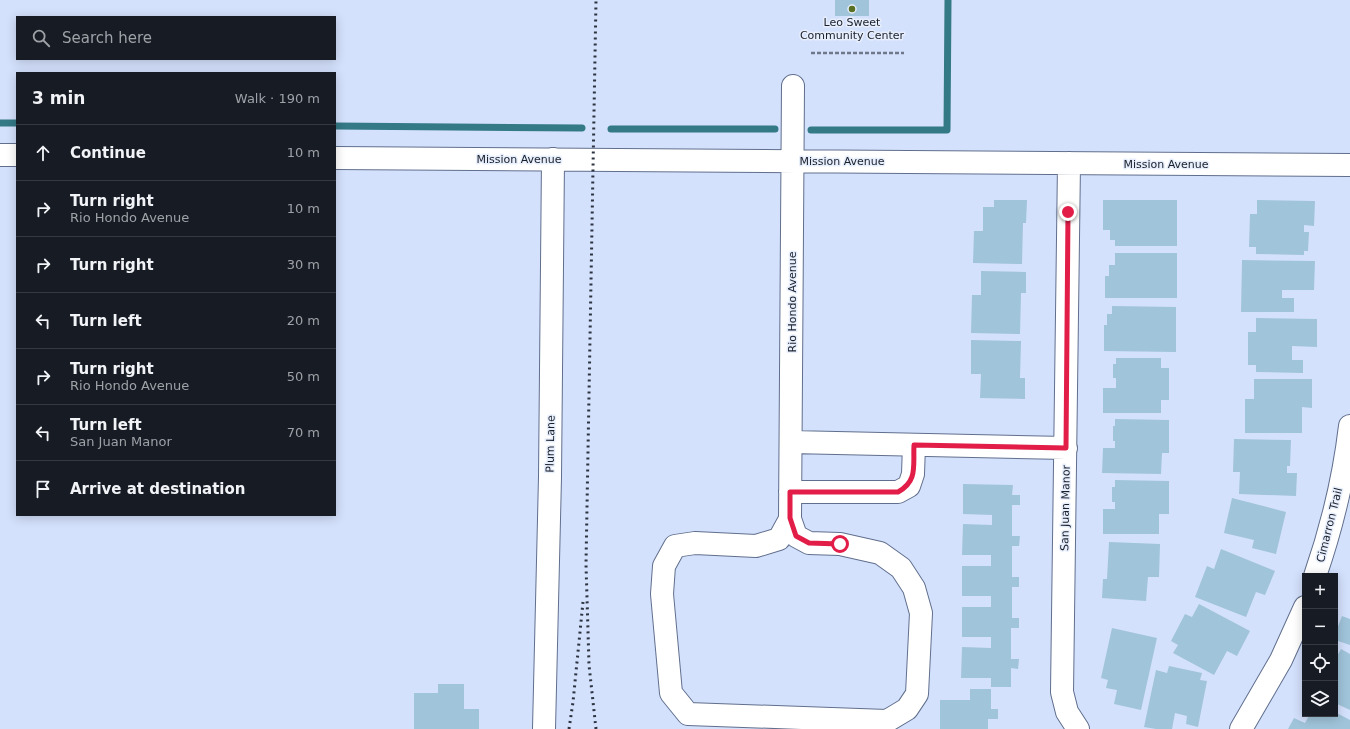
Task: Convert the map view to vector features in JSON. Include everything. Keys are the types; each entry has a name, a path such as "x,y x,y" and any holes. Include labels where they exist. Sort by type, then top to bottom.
{"street":[{"name":"Rio Hondo Avenue","path":"790,518 792,161 794,86"},
{"path":"0,155 16,155"},
{"name":"Mission Avenue","path":"336,158 1350,165"},
{"name":"Plum Lane","path":"544,729 550,477 553,159"},
{"name":"San Juan Manor","path":"1069,163 1062,692 1067,712 1078,729"},
{"name":"Cimarron Trail","path":"1317,573 1334,514 1346,456 1350,426"},
{"path":"791,442 1066,448"},
{"path":"790,492 898,492 908,486 913,474 914,445"},
{"path":"790,518 796,536 809,543 840,544 880,553 901,568 914,588 921,613 917,694 907,709 887,721 688,714 671,693 662,594 664,566 676,546 696,543 756,546 779,539 790,518"},
{"path":"1241,729 1281,660 1304,609"}],"path":[{"path":"810,53 904,53"}],"building":[{"name":"Leo Sweet Community Center","path":"835,0 869,0 869,16 835,16"},
{"path":"994,200 1027,200 1026,223 1023,223 1022,264 973,263 974,231 983,231 983,207 994,207"},
{"path":"1103,200 1177,200 1177,246 1115,246 1115,240 1110,240 1110,230 1103,230"},
{"path":"1257,200 1315,201 1314,226 1304,225 1304,232 1309,232 1308,251 1304,251 1304,255 1256,254 1256,247 1249,247 1250,214 1257,214"},
{"path":"1115,253 1177,253 1177,298 1105,298 1105,276 1109,276 1109,265 1115,265"},
{"path":"1242,260 1315,261 1314,290 1282,290 1282,298 1294,298 1294,312 1241,312"},
{"path":"981,271 1026,272 1026,293 1021,293 1020,334 971,333 972,295 981,295"},
{"path":"1112,306 1176,307 1176,352 1104,351 1104,325 1107,325 1107,314 1112,314"},
{"path":"1256,318 1317,319 1317,347 1292,346 1292,360 1303,360 1303,373 1256,372 1256,365 1248,365 1248,332 1256,332"},
{"path":"971,340 1021,341 1020,378 1025,378 1025,399 980,398 981,374 971,374"},
{"path":"1116,358 1161,358 1161,368 1169,368 1169,400 1161,400 1161,413 1103,413 1103,388 1116,388 1116,378 1113,378 1113,364 1116,364"},
{"path":"1254,379 1312,379 1312,408 1302,407 1302,433 1245,433 1245,399 1254,399"},
{"path":"1115,419 1169,420 1169,453 1162,453 1161,474 1102,473 1103,448 1115,448 1115,441 1113,441 1113,426 1115,426"},
{"path":"1234,439 1291,440 1290,466 1287,466 1287,473 1297,473 1296,496 1239,494 1240,472 1233,472"},
{"path":"1115,480 1169,481 1169,514 1159,514 1159,534 1103,534 1103,509 1115,509 1115,502 1112,502 1112,487 1115,487"},
{"path":"963,484 1013,485 1012,495 1020,495 1020,505 1012,505 1012,536 1020,536 1019,546 1012,546 1012,577 1019,577 1019,587 1012,587 1012,618 1019,618 1019,628 1011,628 1011,659 1019,659 1018,669 1011,668 1011,687 991,687 991,678 961,678 962,647 991,648 991,637 962,637 962,607 991,607 991,596 962,596 962,566 991,566 991,555 962,555 963,524 992,525 992,515 963,514"},
{"path":"1232,498 1286,512 1276,554 1252,548 1254,540 1224,533"},
{"path":"1109,542 1160,544 1159,577 1148,577 1146,601 1102,598 1103,579 1107,579"},
{"path":"1221,549 1275,571 1265,595 1256,592 1246,617 1195,597 1207,566 1214,569"},
{"path":"1199,604 1250,631 1237,656 1227,651 1214,675 1173,653 1178,645 1171,641 1185,614 1192,617"},
{"path":"1342,616 1350,619 1350,645 1338,641 1338,626"},
{"path":"1112,628 1157,638 1141,710 1114,704 1117,690 1106,688 1108,680 1101,678"},
{"path":"1341,649 1350,654 1350,710 1338,704 1338,654"},
{"path":"1169,666 1202,673 1200,680 1207,681 1198,727 1186,724 1187,716 1175,713 1172,729 1144,727 1156,670 1167,673"},
{"path":"438,684 464,684 464,709 479,709 479,729 414,729 414,693 438,693"},
{"path":"970,689 991,689 991,709 998,709 998,719 988,719 988,729 940,729 940,700 970,700"},
{"path":"1338,714 1350,720 1350,729 1288,729 1294,718 1305,723 1308,717 1338,717"}],"waterway":[{"path":"811,130 947,130 948,0"},
{"path":"0,123 16,123"},
{"path":"336,126 582,128"},
{"path":"611,129 775,129"}],"railway":[{"path":"596,0 586,564 589,665 596,729"},
{"path":"569,729 583,602"}],"place":[{"name":"Leo Sweet Community Center","path":"852,9"}],"route":[{"path":"840,544 809,543 796,536 790,518 790,492 898,492 908,486 913,474 914,445 1066,448 1065,387 1068,212"}]}
